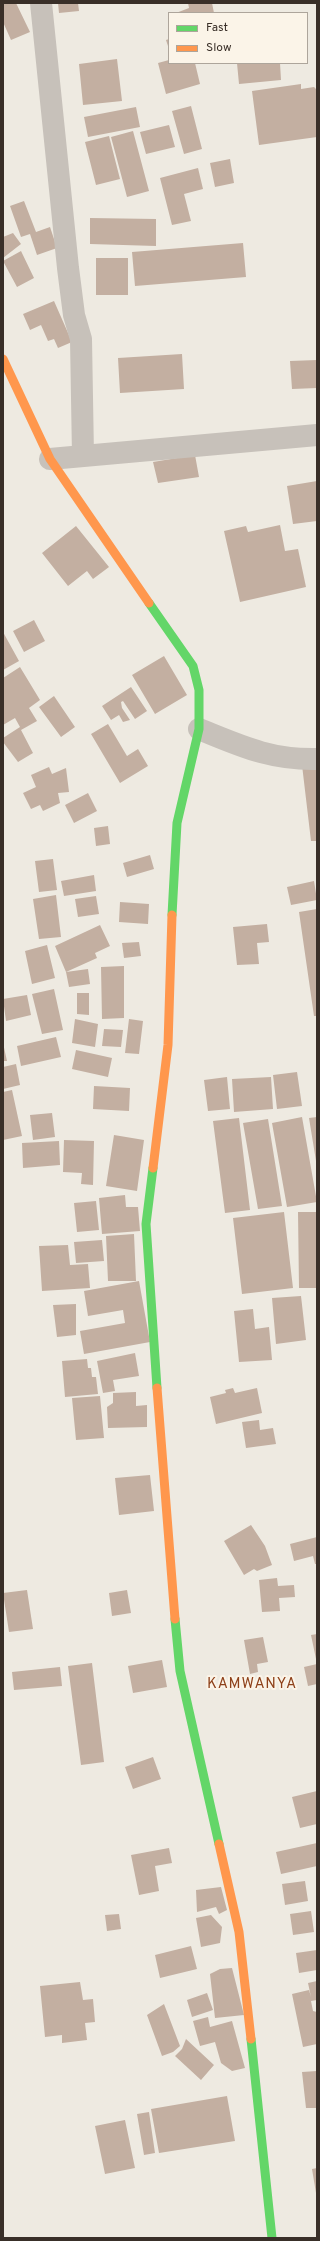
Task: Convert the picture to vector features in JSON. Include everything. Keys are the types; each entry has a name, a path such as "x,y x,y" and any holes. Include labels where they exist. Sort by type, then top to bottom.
{"main road":[{"path":"3,359 50,459 193,666 199,690 199,729 177,823 168,1045 146,1224 162,1464 180,1671 239,1932 272,2238"}],"street":[{"path":"41,3 68,268 74,315 81,340 83,456"},
{"path":"50,459 317,435"},
{"path":"199,729 256,752 296,760 317,759"}],"building":[{"path":"3,3 16,3 30,32 11,40 3,22"},
{"path":"58,3 78,3 79,11 59,13"},
{"path":"188,3 212,3 214,12 179,12 189,8"},
{"path":"117,59 122,101 83,105 79,64"},
{"path":"168,60 168,64 195,64 200,84 166,94 158,63"},
{"path":"237,64 280,64 281,80 239,84"},
{"path":"301,84 301,89 314,87 317,90 317,137 259,145 252,91"},
{"path":"191,106 202,149 184,154 172,111"},
{"path":"136,107 140,127 88,137 84,117"},
{"path":"169,125 175,147 146,154 140,132"},
{"path":"133,131 149,191 127,197 111,137"},
{"path":"109,136 120,179 96,185 85,142"},
{"path":"230,159 234,183 215,187 210,163"},
{"path":"198,168 203,189 184,194 191,221 172,225 160,178"},
{"path":"24,201 36,232 50,227 57,248 37,255 30,234 21,237 10,206"},
{"path":"90,218 156,219 156,246 90,244"},
{"path":"13,233 21,244 3,258 3,237"},
{"path":"243,243 246,277 135,286 132,252"},
{"path":"21,251 34,278 17,287 3,261"},
{"path":"96,258 128,258 128,295 96,295"},
{"path":"54,301 72,342 58,348 54,339 48,341 41,325 30,330 23,314"},
{"path":"182,354 184,389 120,393 118,358"},
{"path":"317,360 317,388 292,389 290,361"},
{"path":"195,455 199,477 158,483 153,462"},
{"path":"317,481 317,521 293,524 287,486"},
{"path":"280,525 285,551 298,549 306,587 240,602 224,531 246,526 248,532"},
{"path":"76,526 109,567 93,579 87,571 68,586 42,553"},
{"path":"34,620 45,641 24,652 13,631"},
{"path":"3,632 19,661 3,670"},
{"path":"164,656 187,695 155,714 132,675"},
{"path":"20,667 40,700 29,708 37,721 21,730 33,753 18,762 3,742 3,738 20,727 15,718 3,725 3,678"},
{"path":"131,687 147,711 135,719 123,701 121,702 122,708 130,720 123,722 119,715 111,720 102,706"},
{"path":"54,696 75,727 61,737 39,707"},
{"path":"108,724 127,756 138,749 148,766 120,783 91,734"},
{"path":"317,764 317,841 311,841 302,765"},
{"path":"49,767 52,774 66,768 69,792 58,793 60,803 43,811 40,805 31,809 23,793 36,787 31,775"},
{"path":"88,793 97,811 74,823 65,805"},
{"path":"108,826 110,844 96,846 94,828"},
{"path":"150,855 154,869 127,877 123,863"},
{"path":"53,859 57,890 39,892 35,861"},
{"path":"94,875 96,891 64,896 61,881"},
{"path":"314,881 317,900 291,905 287,887"},
{"path":"56,895 61,937 39,939 33,899"},
{"path":"96,896 99,914 78,917 75,899"},
{"path":"120,902 149,904 148,924 119,922"},
{"path":"317,909 317,1016 314,1016 299,912"},
{"path":"267,924 269,942 257,943 259,964 237,965 233,927"},
{"path":"100,925 110,946 95,953 97,958 66,972 55,946"},
{"path":"139,942 141,956 124,958 122,943"},
{"path":"47,945 55,978 32,984 25,951"},
{"path":"124,966 124,1018 102,1019 101,967"},
{"path":"88,969 90,984 69,987 66,972"},
{"path":"54,989 63,1030 42,1034 32,994"},
{"path":"77,993 89,993 89,1015 77,1014"},
{"path":"27,995 31,1015 6,1021 3,999"},
{"path":"75,1019 98,1024 95,1047 72,1043"},
{"path":"129,1019 143,1021 139,1054 125,1053"},
{"path":"104,1029 123,1030 121,1047 102,1046"},
{"path":"56,1037 61,1057 21,1066 17,1046"},
{"path":"3,1043 7,1061 3,1061"},
{"path":"76,1050 112,1058 108,1077 72,1069"},
{"path":"16,1064 20,1085 3,1089 3,1067"},
{"path":"297,1072 302,1106 277,1109 273,1075"},
{"path":"227,1077 230,1109 208,1111 204,1080"},
{"path":"271,1077 273,1109 234,1112 232,1079"},
{"path":"94,1086 130,1088 129,1111 93,1109"},
{"path":"12,1090 22,1136 3,1140 3,1092"},
{"path":"52,1113 55,1137 33,1140 30,1115"},
{"path":"302,1117 317,1202 287,1207 272,1123"},
{"path":"317,1117 317,1161 316,1161 309,1118"},
{"path":"239,1118 250,1210 225,1213 213,1121"},
{"path":"268,1119 282,1206 258,1209 243,1123"},
{"path":"114,1135 144,1140 137,1191 106,1186"},
{"path":"64,1140 94,1141 93,1185 81,1184 82,1173 63,1172"},
{"path":"59,1141 60,1165 23,1168 22,1143"},
{"path":"125,1195 126,1207 138,1207 140,1231 102,1234 99,1198"},
{"path":"96,1201 99,1230 77,1232 74,1203"},
{"path":"284,1212 293,1288 242,1294 233,1218"},
{"path":"298,1212 317,1212 317,1288 299,1288"},
{"path":"134,1234 136,1281 108,1281 106,1236"},
{"path":"102,1240 104,1261 76,1263 74,1242"},
{"path":"68,1245 70,1265 88,1264 90,1288 42,1291 39,1246"},
{"path":"139,1281 150,1342 84,1354 80,1331 125,1323 123,1310 88,1316 84,1291"},
{"path":"301,1296 306,1340 276,1344 272,1298"},
{"path":"76,1304 76,1335 57,1337 53,1305"},
{"path":"253,1309 255,1329 269,1327 272,1360 239,1362 234,1311"},
{"path":"135,1353 139,1376 113,1380 115,1391 103,1393 97,1361"},
{"path":"87,1359 88,1368 91,1368 92,1377 96,1377 98,1394 65,1397 62,1361"},
{"path":"233,1388 235,1393 257,1388 262,1413 216,1424 210,1397 226,1393 225,1390"},
{"path":"136,1392 136,1406 147,1405 147,1427 108,1428 107,1407 113,1403 113,1393"},
{"path":"100,1396 104,1438 76,1440 72,1398"},
{"path":"259,1420 260,1430 273,1428 276,1444 246,1448 242,1422"},
{"path":"150,1475 154,1511 119,1515 115,1478"},
{"path":"251,1525 265,1546 272,1565 257,1571 254,1569 244,1575 224,1541"},
{"path":"317,1537 317,1564 315,1564 313,1556 294,1561 290,1544"},
{"path":"277,1578 278,1586 294,1585 295,1597 279,1598 280,1611 262,1612 259,1580"},
{"path":"27,1590 33,1629 9,1632 3,1593"},
{"path":"127,1590 131,1613 112,1616 109,1593"},
{"path":"317,1634 317,1659 316,1659 311,1635"},
{"path":"263,1637 268,1662 257,1664 258,1672 250,1674 244,1640"},
{"path":"162,1660 167,1687 133,1693 128,1666"},
{"path":"92,1663 104,1762 81,1765 68,1666"},
{"path":"317,1664 317,1684 308,1686 304,1667"},
{"path":"60,1667 62,1686 14,1690 12,1672"},
{"path":"153,1757 161,1779 133,1789 125,1767"},
{"path":"317,1791 317,1824 300,1828 292,1797"},
{"path":"317,1843 317,1866 281,1874 276,1852"},
{"path":"169,1848 172,1863 155,1866 159,1891 139,1895 131,1855"},
{"path":"305,1881 308,1901 285,1905 282,1884"},
{"path":"221,1887 227,1910 219,1914 216,1907 197,1912 196,1890"},
{"path":"311,1911 314,1932 293,1935 290,1914"},
{"path":"119,1914 121,1929 107,1931 105,1915"},
{"path":"211,1915 222,1927 220,1943 201,1947 196,1918"},
{"path":"191,1946 197,1969 160,1978 155,1955"},
{"path":"317,1950 317,1970 299,1973 296,1953"},
{"path":"232,1968 244,2015 215,2018 210,1974 220,1969"},
{"path":"317,1981 317,2000 311,2001 313,2011 317,2012 317,2044 303,2047 292,1994 309,1990 311,1997 308,1983"},
{"path":"80,1982 83,2000 93,1999 95,2022 85,2023 87,2040 62,2043 62,2035 45,2037 40,1986"},
{"path":"207,1993 213,2010 192,2017 187,2000"},
{"path":"164,2004 180,2046 173,2052 162,2056 147,2015"},
{"path":"208,2017 210,2027 232,2021 245,2068 232,2071 221,2063 215,2042 200,2046 193,2021"},
{"path":"186,2039 214,2065 201,2080 175,2056 182,2049"},
{"path":"317,2071 317,2108 306,2108 302,2072"},
{"path":"227,2096 235,2141 159,2153 151,2109"},
{"path":"149,2112 155,2153 144,2155 137,2114"},
{"path":"125,2120 135,2168 105,2174 95,2126"},
{"path":"317,2168 317,2193 316,2193 312,2169"}],"traffic: fast":[{"path":"149,603 193,666 199,690 199,729 177,823 172,915"},
{"path":"153,1168 146,1224 157,1388"},
{"path":"175,1619 180,1671 219,1844"},
{"path":"251,2039 272,2238"}],"traffic: slow":[{"path":"3,359 50,459 149,603"},
{"path":"153,1168 168,1045 172,915"},
{"path":"157,1388 175,1619"},
{"path":"219,1844 239,1932 251,2039"}],"district":[{"name":"KAMWANYA","path":"252,1685"}]}
